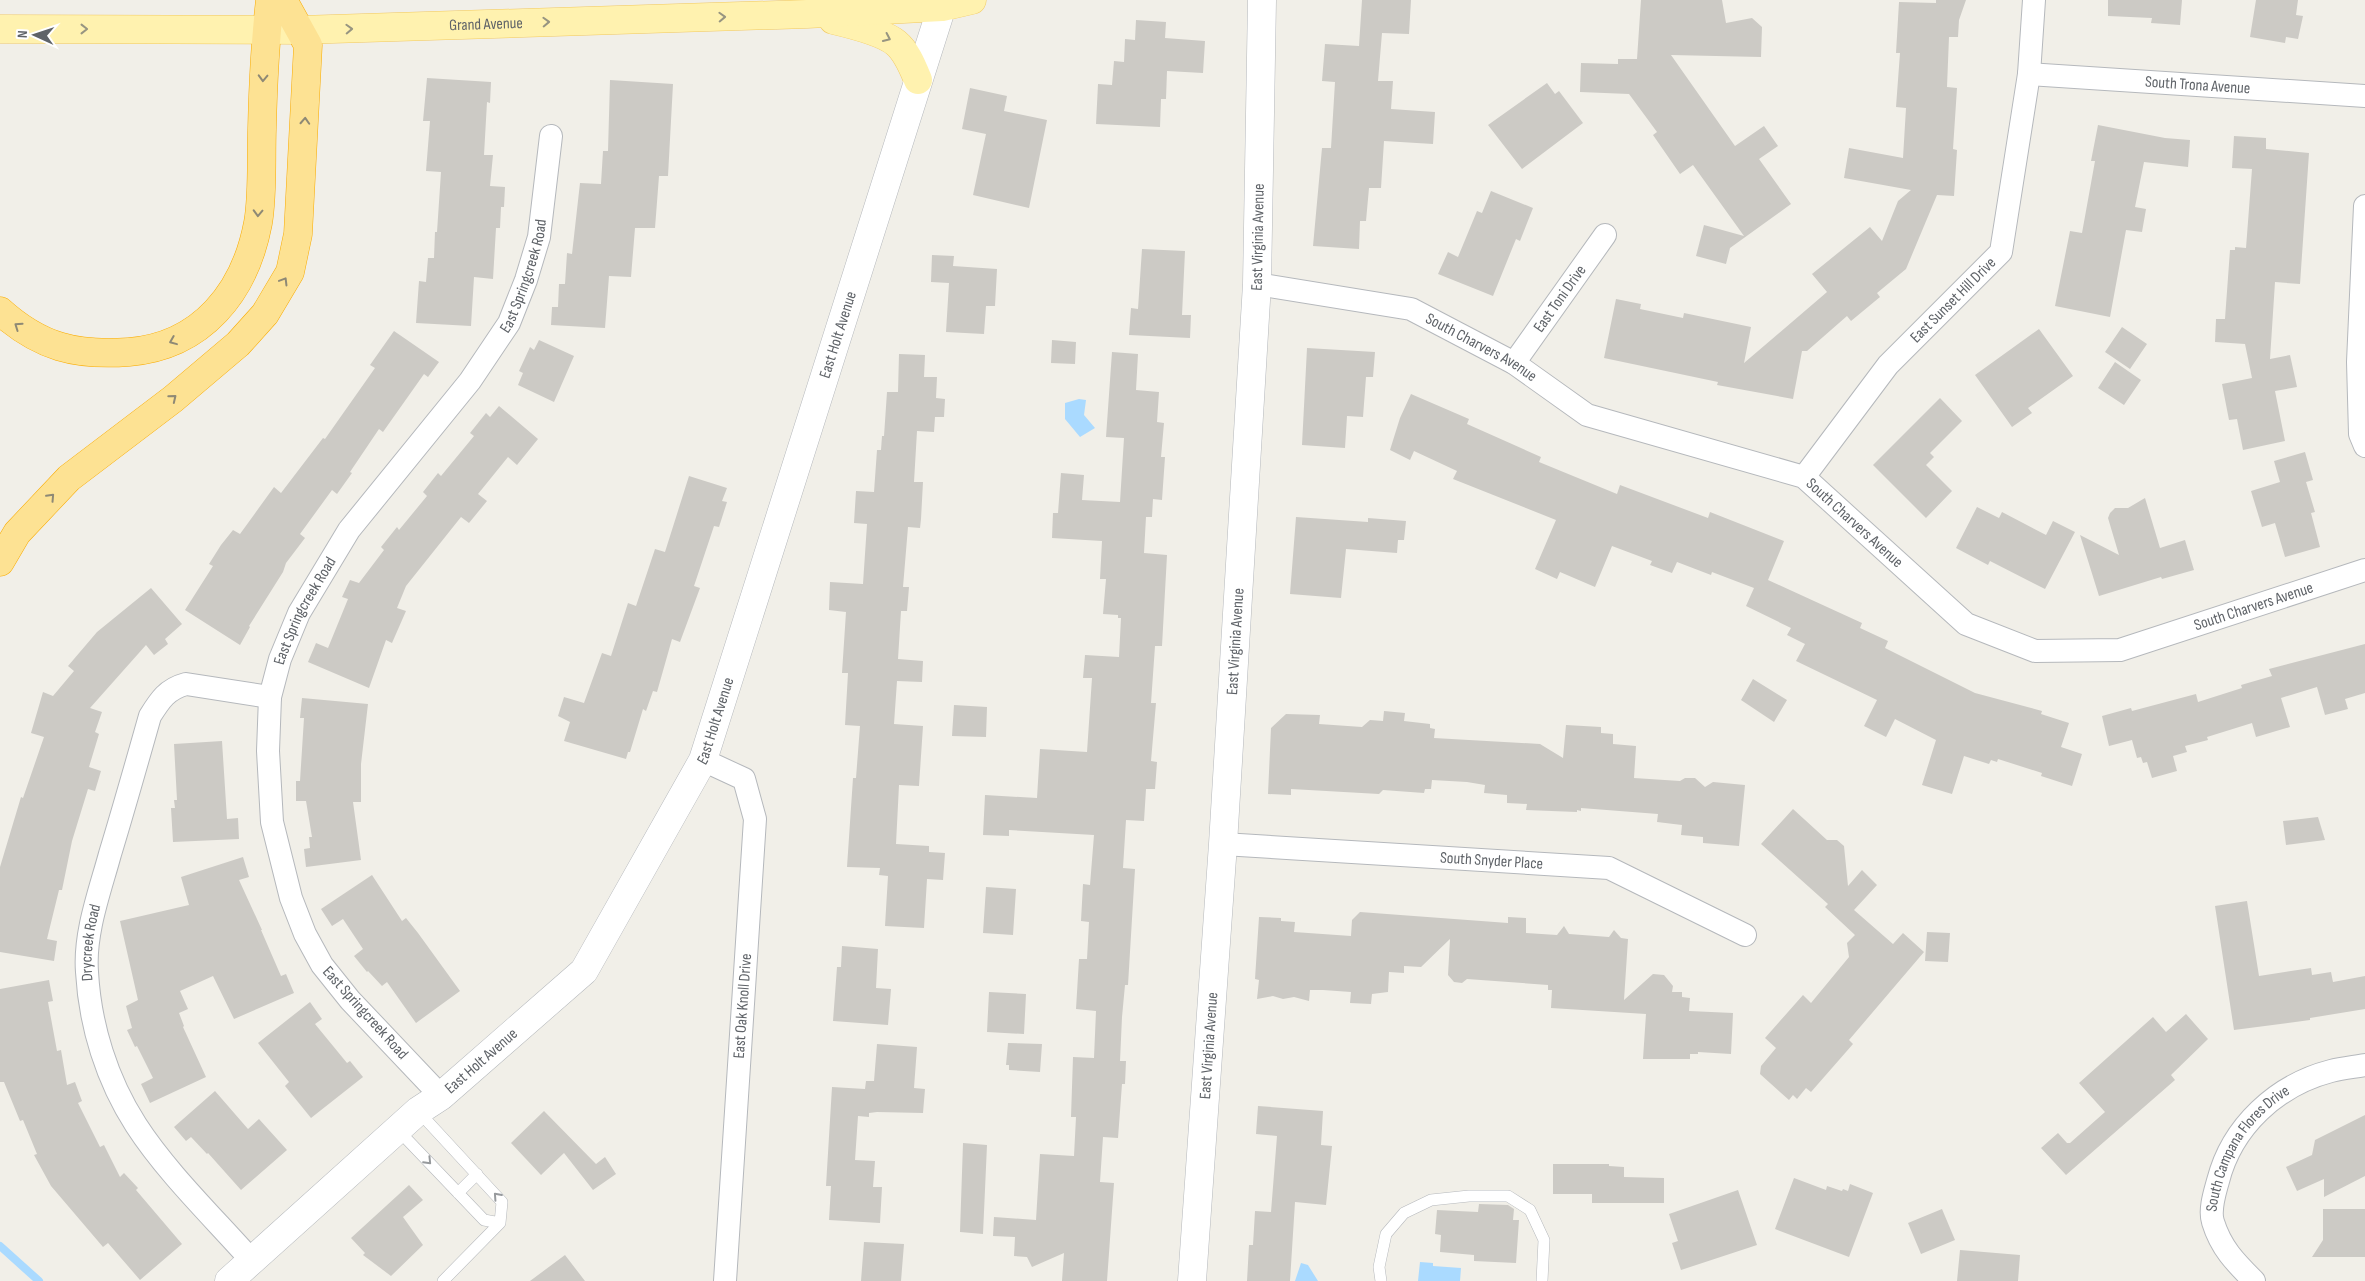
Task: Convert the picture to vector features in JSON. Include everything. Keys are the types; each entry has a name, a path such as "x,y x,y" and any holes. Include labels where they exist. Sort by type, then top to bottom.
{"highway":[{"path":"0,311 18,327 57,346 97,354 140,351 175,341 204,322 229,298 247,264 258,222 266,29 270,0"},
{"path":"0,562 17,533 69,478 173,399 238,344 265,314 290,272 298,234 308,45 283,0"}],"main road":[{"name":"Grand Avenue","path":"0,29 300,30 807,14 972,0"},
{"path":"807,14 861,26 896,43 912,65 918,80"}],"street":[{"name":"East Virginia Avenue","path":"1192,1281 1258,284 1262,0"},
{"name":"East Sunset Hill Drive","path":"1804,477 1888,366 2001,252 2029,74 2034,0"},
{"name":"East Holt Avenue","path":"229,1281 418,1111 440,1096 584,971 703,760 943,3"},
{"name":"South Trona Avenue","path":"2029,74 2365,96"},
{"name":"East Springcreek Road","path":"440,1096 350,1000 322,965 305,934 291,898 272,822 268,752 270,697 280,660 299,614 349,530 470,381 509,323 526,280 539,237 550,136"},
{"path":"2365,206 2358,362 2360,434 2365,446"},
{"name":"East Toni Drive","path":"1514,363 1605,236"},
{"name":"South Charvers Avenue","path":"1258,284 1411,308 1514,363 1587,415 1804,477 1966,624 2035,651 2120,650 2365,570"},
{"name":"Drycreek Road","path":"252,1261 166,1164 136,1126 100,1051 92,1017 86,971 90,938 100,889 150,716 163,695 177,686 186,684 270,697"},
{"name":"East Oak Knoll Drive","path":"703,760 744,779 755,819 725,1281"},
{"name":"South Snyder Place","path":"1222,844 1609,868 1745,935"},
{"name":"South Campana Flores Drive","path":"2254,1281 2228,1255 2212,1220 2214,1195 2221,1169 2232,1144 2248,1120 2276,1098 2302,1082 2331,1071 2365,1065"}],"lane":[{"path":"418,1111 502,1202 500,1223 443,1281"},
{"path":"398,1129 484,1220 500,1223"},
{"path":"458,1193 477,1174"},
{"path":"1381,1281 1379,1267 1386,1234 1404,1214 1431,1200 1469,1196 1508,1196 1530,1210 1544,1240 1542,1281"}],"water":[{"path":"1079,399 1086,400 1084,415 1095,428 1080,437 1065,419 1065,403"},
{"path":"1420,1262 1433,1263 1433,1266 1461,1268 1460,1281 1418,1281"},
{"path":"1301,1263 1308,1265 1318,1281 1295,1281"}],"building":[{"path":"1362,0 1411,0 1409,34 1382,33 1378,81 1393,81 1391,109 1435,112 1433,144 1384,141 1381,188 1369,188 1366,221 1360,221 1359,249 1313,246 1322,148 1331,148 1335,82 1322,81 1325,44 1359,46"},
{"path":"1641,0 1722,0 1726,23 1752,18 1762,27 1761,57 1671,55 1735,146 1764,126 1778,146 1759,159 1791,204 1730,248 1726,264 1696,256 1704,225 1744,236 1693,165 1680,174 1653,135 1657,132 1629,94 1580,92 1581,63 1618,64 1618,59 1637,59"},
{"path":"1936,0 1966,0 1959,20 1958,37 1949,37 1947,87 1957,88 1953,149 1957,150 1954,196 1937,195 1906,269 1877,293 1880,297 1851,321 1847,316 1807,351 1802,351 1793,399 1717,385 1718,382 1604,358 1616,299 1641,304 1640,309 1683,318 1684,313 1751,327 1744,363 1827,292 1812,274 1870,227 1882,241 1898,201 1911,190 1844,178 1849,148 1903,158 1906,108 1896,107 1900,53 1896,53 1899,2 1936,3"},
{"path":"2108,0 2182,0 2180,25 2151,23 2152,18 2108,16"},
{"path":"2256,0 2298,0 2296,15 2303,16 2298,39 2286,37 2285,43 2250,37"},
{"path":"1136,20 1166,22 1165,38 1205,41 1203,73 1167,71 1166,99 1161,99 1160,127 1096,124 1098,84 1112,85 1114,61 1124,62 1125,39 1135,40"},
{"path":"427,78 491,82 490,103 487,102 484,155 493,155 490,186 505,187 504,207 501,207 500,228 496,228 493,279 474,277 471,326 416,323 419,281 426,282 428,258 434,258 441,172 426,171 430,121 423,121"},
{"path":"610,80 673,84 668,176 659,176 655,228 635,228 631,277 609,276 605,328 551,325 552,307 558,307 559,284 565,284 567,253 572,254 580,183 601,184 603,151 608,151"},
{"path":"1547,83 1555,94 1559,91 1583,123 1522,169 1488,125"},
{"path":"970,88 1007,96 1004,111 1047,120 1029,208 973,195 986,134 962,129"},
{"path":"2098,125 2165,138 2190,140 2188,167 2144,162 2135,207 2146,209 2142,232 2126,230 2110,317 2055,306 2070,231 2082,233 2095,161 2091,161"},
{"path":"2234,136 2266,138 2266,149 2309,153 2300,284 2275,282 2270,359 2290,355 2297,387 2275,391 2285,441 2243,450 2237,419 2229,420 2222,384 2252,378 2245,344 2215,342 2216,319 2225,319 2230,250 2235,250 2235,247 2246,248 2252,169 2232,168"},
{"path":"1491,191 1533,208 1520,241 1516,239 1493,296 1438,274 1448,252 1458,257 1477,211 1482,213"},
{"path":"1142,249 1185,251 1182,315 1191,315 1190,338 1129,335 1131,308 1138,309"},
{"path":"932,255 954,256 953,266 997,269 995,306 986,306 984,334 946,332 949,283 931,282"},
{"path":"2122,327 2147,344 2130,369 2105,352"},
{"path":"2039,329 2073,376 2028,408 2032,413 2012,427 1975,375"},
{"path":"394,331 439,362 428,377 424,374 383,432 379,429 337,494 332,490 300,534 305,538 286,563 283,572 249,626 240,645 185,610 213,566 209,564 221,545 233,530 240,534 274,487 281,493 323,438 325,439 375,368 370,365"},
{"path":"539,340 574,356 554,402 518,385 523,373 519,371 530,347 534,350"},
{"path":"1052,340 1076,342 1075,364 1051,363"},
{"path":"1307,348 1375,352 1373,377 1366,377 1363,417 1347,416 1345,448 1302,445"},
{"path":"1112,352 1138,354 1136,390 1159,392 1157,422 1164,423 1161,457 1165,457 1162,500 1153,499 1152,517 1146,517 1144,553 1167,555 1162,646 1155,646 1151,703 1156,703 1151,761 1157,762 1155,789 1146,789 1144,821 1126,820 1123,868 1135,869 1128,985 1125,985 1122,1017 1120,1061 1126,1061 1125,1084 1122,1084 1118,1138 1103,1137 1100,1182 1114,1183 1107,1281 1062,1281 1064,1253 1032,1267 1027,1257 1014,1256 1015,1237 993,1236 994,1217 1036,1220 1040,1154 1074,1156 1076,1117 1071,1117 1073,1057 1094,1058 1096,1011 1076,1009 1079,959 1087,959 1089,922 1081,921 1083,884 1090,885 1094,835 1009,830 1009,836 983,835 985,795 1037,798 1040,749 1087,752 1092,678 1083,678 1085,655 1119,657 1121,618 1118,618 1118,615 1103,614 1106,579 1100,579 1102,541 1052,538 1053,513 1058,513 1061,473 1084,475 1082,500 1120,502 1124,438 1106,437"},
{"path":"899,354 925,355 924,377 937,377 936,398 945,399 944,417 935,417 934,432 917,431 914,482 923,482 921,519 920,528 908,527 903,587 909,587 907,611 901,611 898,659 923,661 922,682 897,681 894,724 923,726 919,786 899,785 896,844 929,846 929,852 945,853 943,880 927,879 924,928 885,926 888,876 879,875 880,868 847,867 853,778 856,778 860,726 845,725 848,673 842,673 846,612 829,610 830,582 863,584 867,524 854,523 856,491 874,492 877,450 881,450 882,436 884,436 887,392 898,392"},
{"path":"2115,362 2141,380 2124,405 2098,388"},
{"path":"1411,394 1469,419 1467,424 1541,457 1539,462 1617,494 1620,485 1708,518 1710,512 1784,541 1768,580 1862,623 1860,628 1888,641 1885,648 1975,693 2042,711 2041,714 2069,723 2061,747 2082,754 2072,786 2041,776 2042,773 1998,759 1997,762 1991,760 1989,764 1964,756 1952,794 1922,785 1936,740 1895,719 1886,737 1864,726 1877,700 1796,661 1805,644 1787,635 1791,628 1746,606 1754,588 1712,572 1711,575 1677,562 1672,573 1650,565 1652,561 1612,546 1595,587 1560,572 1557,579 1535,569 1556,520 1453,479 1457,471 1414,451 1410,460 1390,450 1400,418"},
{"path":"1940,398 1962,421 1930,453 1934,457 1926,465 1952,491 1926,518 1873,465"},
{"path":"499,406 538,439 517,465 508,457 478,494 487,501 469,523 461,517 406,586 397,608 406,611 392,643 386,640 369,688 308,662 316,643 328,648 348,599 342,597 350,580 359,583 384,550 381,547 397,527 399,530 427,496 423,492 438,473 441,476 474,436 470,433 486,413 490,417"},
{"path":"2305,452 2313,480 2306,482 2315,512 2311,513 2320,547 2285,557 2275,523 2262,527 2251,491 2280,482 2274,461"},
{"path":"689,476 727,488 722,501 727,502 719,527 714,526 694,586 700,588 680,642 672,639 657,692 653,691 646,711 643,709 630,752 628,752 626,759 564,741 570,722 558,716 564,697 584,703 602,653 611,656 628,603 636,606 655,549 665,552"},
{"path":"2145,498 2160,548 2185,540 2194,570 2162,579 2161,577 2099,596 2080,535 2119,555 2108,518 2110,513 2115,508 2128,508"},
{"path":"1977,507 1999,518 2002,512 2046,535 2053,521 2075,532 2045,589 1990,561 1988,565 1956,548"},
{"path":"1296,517 1368,522 1368,518 1406,521 1404,540 1398,540 1397,553 1346,549 1341,598 1290,594"},
{"path":"151,588 182,624 165,639 168,644 154,655 146,645 90,708 102,712 95,732 99,734 89,767 101,771 95,791 88,789 72,841 62,890 59,890 47,939 57,941 54,961 0,952 0,867 21,797 23,798 44,737 31,733 43,692 53,696 74,671 68,666 97,632"},
{"path":"2365,644 2365,693 2345,699 2348,709 2325,715 2317,687 2281,698 2290,727 2256,737 2252,723 2207,737 2208,740 2185,746 2187,752 2173,756 2177,771 2152,778 2147,762 2143,763 2141,757 2137,758 2132,740 2109,746 2102,716 2131,708 2132,711 2196,694 2198,702 2242,688 2241,685 2272,676 2269,669"},
{"path":"1753,679 1787,700 1774,722 1741,700"},
{"path":"302,698 368,704 361,764 361,802 353,802 361,860 306,867 304,849 310,848 309,837 312,837 306,801 296,801 296,781 300,781 304,718 300,718"},
{"path":"954,705 987,707 986,737 952,736"},
{"path":"1384,711 1405,713 1404,721 1430,724 1430,728 1435,729 1434,738 1540,744 1563,758 1566,725 1601,727 1601,733 1613,734 1613,744 1636,746 1634,778 1680,781 1685,778 1695,778 1705,787 1713,782 1745,785 1739,846 1703,843 1703,837 1681,835 1682,825 1657,822 1658,814 1581,808 1581,811 1577,810 1577,812 1526,810 1527,804 1507,803 1507,795 1484,793 1485,785 1467,782 1432,780 1431,789 1425,789 1424,793 1383,790 1379,794 1291,789 1291,795 1268,794 1271,728 1286,714 1320,715 1319,724 1362,727 1370,720 1383,721"},
{"path":"222,741 227,819 238,818 239,839 173,842 171,808 175,808 174,800 177,800 174,744"},
{"path":"1793,809 1827,840 1837,840 1844,846 1848,886 1862,870 1877,885 1854,910 1893,944 1903,933 1924,952 1849,1040 1853,1044 1811,1092 1806,1088 1797,1099 1793,1095 1789,1100 1760,1074 1761,1066 1776,1048 1765,1038 1803,995 1811,1003 1849,957 1847,943 1855,935 1825,907 1828,904 1761,844"},
{"path":"2318,817 2325,840 2286,845 2283,821"},
{"path":"243,857 249,877 239,880 281,976 286,974 294,993 234,1019 213,976 180,991 188,1009 179,1013 183,1027 206,1077 150,1103 141,1084 153,1078 127,1030 132,1028 126,1006 138,1000 120,921 189,905 181,877"},
{"path":"372,875 402,921 406,918 460,991 416,1023 387,982 382,986 354,956 363,949 343,919 332,926 321,909"},
{"path":"986,887 1016,889 1013,935 983,933"},
{"path":"2247,901 2259,976 2311,968 2312,975 2331,972 2333,982 2365,976 2365,1009 2310,1018 2310,1020 2234,1030 2215,906"},
{"path":"1360,912 1508,923 1508,917 1526,918 1526,933 1557,935 1564,926 1569,934 1609,937 1614,930 1621,938 1628,939 1624,1000 1653,974 1664,975 1673,986 1672,992 1682,992 1682,997 1690,998 1689,1011 1733,1013 1731,1054 1698,1052 1698,1054 1690,1054 1690,1059 1643,1059 1646,1014 1551,1008 1552,990 1548,990 1548,985 1467,979 1462,983 1454,982 1448,975 1450,939 1421,967 1404,966 1404,973 1389,972 1388,992 1372,994 1371,1004 1350,1003 1351,992 1323,990 1310,990 1309,1001 1294,997 1283,999 1273,996 1257,999 1259,980 1255,979 1259,917 1281,918 1281,921 1295,922 1294,932 1351,936 1352,920"},
{"path":"1927,932 1950,933 1948,962 1925,961"},
{"path":"842,946 878,949 876,988 891,989 888,1025 833,1021 837,967 841,967"},
{"path":"49,980 53,1001 48,1002 57,1051 61,1050 67,1085 75,1082 82,1101 78,1103 100,1147 104,1145 120,1177 124,1173 138,1188 136,1190 182,1244 140,1280 108,1243 103,1247 51,1186 34,1155 37,1154 23,1120 20,1121 4,1082 0,1082 0,989"},
{"path":"989,992 1026,994 1024,1034 987,1032"},
{"path":"310,1002 322,1019 315,1024 347,1063 350,1061 363,1077 311,1118 285,1086 289,1082 258,1043"},
{"path":"2186,1014 2208,1039 2171,1075 2175,1080 2066,1175 2041,1148 2058,1133 2067,1143 2070,1143 2105,1112 2079,1083 2153,1017 2166,1032"},
{"path":"1008,1043 1042,1044 1040,1072 1009,1070 1009,1065 1006,1065"},
{"path":"877,1044 917,1047 914,1088 925,1089 923,1113 877,1112 869,1113 869,1117 858,1116 855,1160 875,1161 873,1187 882,1187 880,1223 829,1220 831,1186 826,1186 832,1087 865,1089 866,1081 874,1081"},
{"path":"215,1091 248,1129 259,1119 287,1150 241,1190 191,1137 186,1141 174,1127"},
{"path":"1258,1106 1323,1111 1321,1145 1332,1146 1326,1205 1295,1202 1290,1281 1247,1281 1249,1245 1253,1245 1255,1211 1271,1212 1277,1136 1256,1134"},
{"path":"544,1111 596,1164 605,1157 616,1174 593,1190 564,1153 541,1175 511,1143"},
{"path":"2365,1115 2365,1176 2324,1197 2324,1179 2297,1191 2286,1167 2312,1155 2315,1140"},
{"path":"963,1143 987,1145 983,1234 960,1232"},
{"path":"1553,1164 1609,1164 1609,1166 1624,1167 1624,1177 1664,1178 1664,1203 1592,1203 1592,1194 1553,1194"},
{"path":"1794,1178 1826,1190 1827,1186 1848,1191 1850,1184 1873,1193 1849,1257 1775,1229"},
{"path":"409,1185 423,1200 403,1217 423,1245 391,1276 363,1255 365,1253 351,1238"},
{"path":"1738,1190 1757,1245 1681,1270 1672,1243 1678,1241 1669,1214"},
{"path":"1479,1204 1508,1205 1514,1209 1513,1220 1519,1220 1516,1263 1474,1261 1474,1255 1440,1252 1441,1235 1435,1234 1437,1210 1478,1212"},
{"path":"1942,1209 1955,1240 1921,1254 1908,1223"},
{"path":"2323,1209 2365,1209 2365,1257 2312,1257 2323,1240"},
{"path":"864,1242 904,1244 901,1281 861,1281"},
{"path":"1960,1250 2020,1255 2018,1281 1957,1281"},
{"path":"565,1255 585,1281 530,1281"}],"waterway":[{"path":"0,1246 39,1281"}]}
